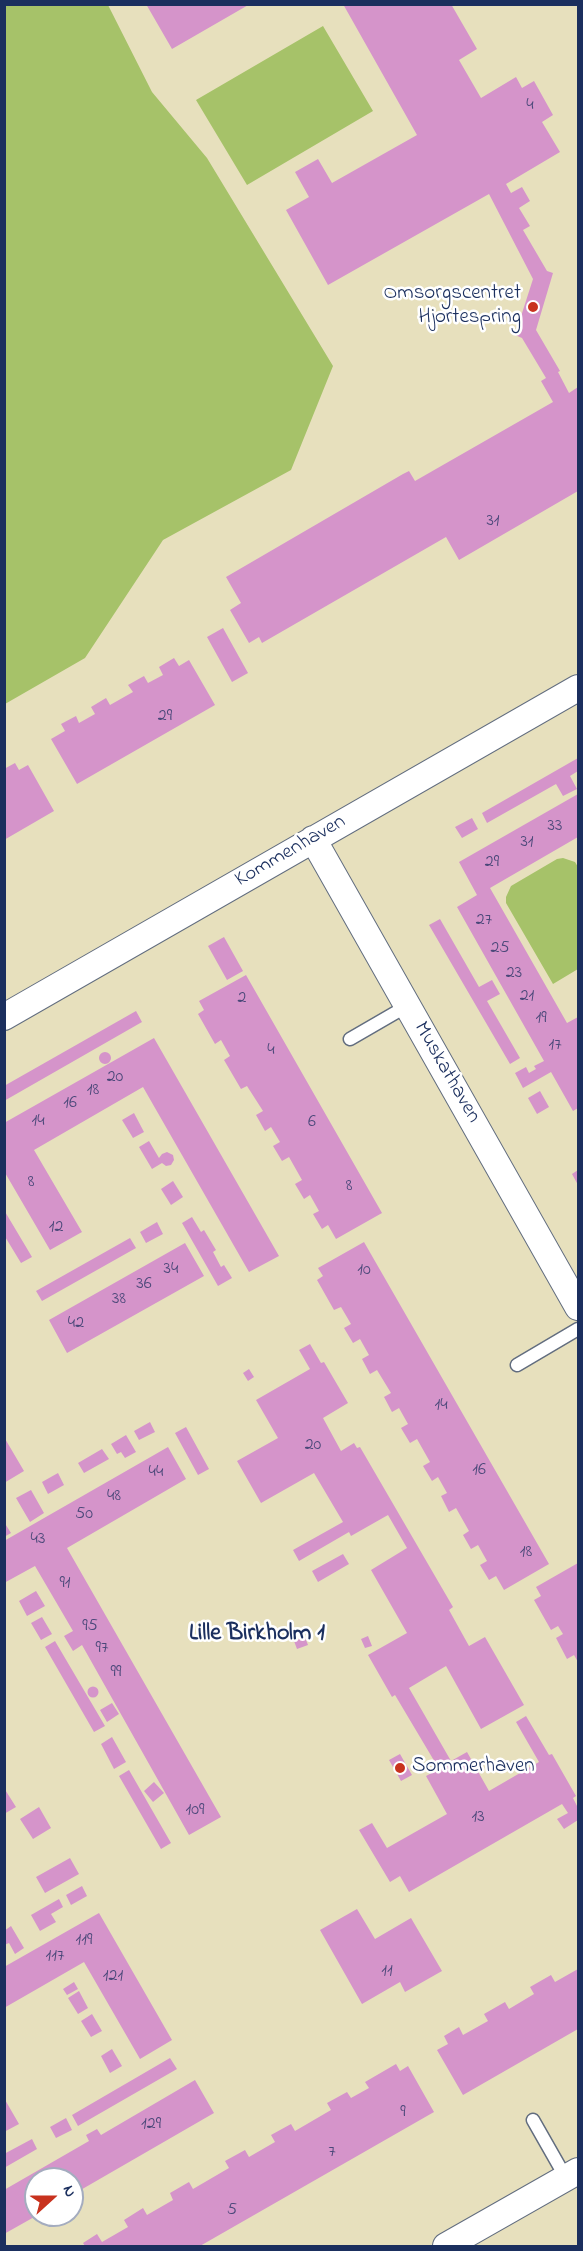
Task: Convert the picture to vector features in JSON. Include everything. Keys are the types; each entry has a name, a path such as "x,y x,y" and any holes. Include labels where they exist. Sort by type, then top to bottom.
{"street":[{"name":"Kommenhaven","path":"4,1017 579,688"},
{"name":"Muskathaven","path":"313,840 579,1307"},
{"path":"446,2247 572,2175"}],"lane":[{"path":"350,1039 407,1006"},
{"path":"517,1365 579,1329"},
{"path":"533,2120 572,2175"}],"green space":[{"path":"5,4 108,5 152,92 207,158 333,366 291,470 163,540 85,658 5,704"},
{"path":"323,26 373,111 247,185 196,100"},
{"path":"563,858 575,862 578,867 578,969 553,984 506,903 506,897 511,886 557,859"}],"building":[{"path":"146,4 250,4 172,49"},
{"name":"Omsorgscentret Hjortespring","path":"343,4 451,4 477,49 459,60 481,98 516,77 522,88 534,81 553,115 542,122 560,152 506,184 511,193 522,187 530,201 519,208 530,226 523,230 547,271 553,273 536,330 560,371 558,372 569,393 578,387 578,491 459,560 446,537 262,643 259,637 249,643 230,610 241,603 226,577 403,474 409,471 415,481 553,402 541,381 546,378 522,338 515,335 533,279 489,194 328,285 286,210 309,197 295,172 318,159 332,183 417,135"},
{"path":"223,628 248,673 232,682 207,637"},
{"path":"174,658 179,666 189,660 215,705 77,784 51,739 65,731 61,724 76,716 79,723 95,714 91,707 106,698 110,705 133,692 128,685 144,676 148,683 163,675 159,667"},
{"path":"578,758 578,771 570,776 577,789 563,796 556,784 487,823 482,813"},
{"path":"15,763 19,770 28,765 54,811 4,840 4,769"},
{"path":"578,794 578,837 490,888 567,1023 578,1017 578,1108 573,1111 551,1072 523,1088 515,1073 526,1067 529,1073 536,1069 534,1066 544,1061 457,907 477,895 459,862"},
{"path":"472,818 478,829 462,838 455,827"},
{"path":"440,919 479,987 492,980 500,994 487,1001 520,1058 510,1064 429,925"},
{"path":"224,937 243,971 227,980 208,946"},
{"path":"246,975 382,1213 336,1239 328,1225 322,1229 313,1214 319,1211 310,1195 304,1199 295,1184 302,1180 289,1157 282,1161 273,1146 280,1142 271,1127 265,1131 256,1115 263,1111 247,1086 241,1089 224,1060 230,1056 221,1040 215,1044 198,1014 204,1010 199,1001"},
{"path":"136,1011 142,1022 4,1101 4,1086"},
{"path":"154,1038 279,1256 249,1272 143,1087 34,1150 82,1232 50,1250 4,1171 4,1123"},
{"path":"107,1052 110,1053 110,1063 103,1064 100,1063 99,1056 100,1053"},
{"path":"540,1091 549,1107 537,1114 528,1098"},
{"path":"134,1113 144,1132 133,1138 122,1120"},
{"path":"149,1141 159,1158 167,1152 173,1155 174,1160 171,1165 166,1166 162,1163 152,1169 139,1147"},
{"path":"578,1170 578,1185 572,1174"},
{"path":"173,1181 183,1197 171,1205 161,1189"},
{"path":"4,1210 32,1257 21,1263 4,1235"},
{"path":"192,1217 201,1232 204,1230 216,1250 213,1252 221,1267 224,1265 232,1278 218,1286 182,1223"},
{"path":"157,1222 163,1234 146,1243 140,1232"},
{"path":"130,1238 136,1248 42,1301 36,1291"},
{"path":"364,1242 549,1564 504,1590 496,1576 489,1580 480,1565 487,1561 478,1545 471,1549 463,1535 469,1531 456,1508 449,1512 441,1496 447,1493 438,1477 432,1481 423,1466 430,1462 417,1439 410,1443 401,1428 408,1424 399,1408 392,1412 384,1397 391,1393 377,1370 370,1374 362,1359 369,1355 360,1339 353,1343 344,1328 351,1324 341,1307 334,1310 317,1280 323,1276 318,1268"},
{"path":"185,1243 204,1276 67,1353 49,1320"},
{"path":"310,1344 321,1363 324,1362 348,1403 323,1418 341,1451 354,1443 357,1448 360,1447 453,1607 449,1610 469,1646 485,1637 524,1705 481,1729 446,1666 409,1688 451,1761 467,1752 489,1791 539,1762 516,1722 526,1716 549,1755 552,1754 576,1796 573,1798 578,1808 578,1820 564,1829 557,1819 568,1813 562,1804 409,1892 400,1876 390,1882 359,1830 372,1823 387,1848 447,1814 426,1776 439,1769 395,1695 392,1697 368,1655 407,1633 371,1570 407,1548 388,1515 351,1536 349,1532 299,1561 293,1550 343,1522 314,1473 261,1503 237,1461 278,1438 256,1400 310,1369 299,1350"},
{"path":"249,1369 254,1377 248,1381 243,1373"},
{"path":"150,1422 155,1432 139,1440 134,1431"},
{"path":"186,1427 209,1469 198,1475 175,1433"},
{"path":"126,1435 136,1452 125,1458 121,1452 117,1454 111,1444"},
{"path":"4,1437 24,1471 4,1483"},
{"path":"168,1447 186,1479 67,1548 221,1817 189,1835 82,1645 73,1651 64,1636 73,1631 35,1566 4,1583 4,1541"},
{"path":"102,1449 109,1459 84,1473 78,1463"},
{"path":"58,1473 64,1485 48,1494 42,1482"},
{"path":"31,1490 44,1513 30,1522 16,1498"},
{"path":"4,1522 11,1533 4,1537"},
{"path":"343,1554 349,1564 318,1582 312,1571"},
{"path":"578,1563 578,1662 574,1655 567,1659 556,1638 563,1634 558,1626 551,1630 534,1600 541,1596 536,1587"},
{"path":"36,1591 45,1606 27,1616 19,1601"},
{"path":"42,1617 52,1634 41,1640 31,1623"},
{"path":"368,1636 372,1646 365,1648 361,1639"},
{"path":"305,1637 308,1645 297,1649 294,1641"},
{"path":"55,1641 105,1726 94,1732 45,1647"},
{"path":"93,1687 97,1688 97,1696 93,1697 89,1696 88,1692 89,1688"},
{"path":"112,1703 119,1714 107,1722 100,1710"},
{"path":"112,1737 126,1762 114,1769 101,1744"},
{"name":"Sommerhaven","path":"400,1754 412,1775 401,1781 389,1760"},
{"path":"129,1770 171,1843 161,1849 119,1776"},
{"path":"154,1782 164,1793 153,1802 144,1791"},
{"path":"4,1788 16,1807 4,1814"},
{"path":"39,1807 51,1828 33,1839 20,1819"},
{"path":"70,1858 79,1874 45,1893 36,1877"},
{"path":"82,1886 87,1896 71,1905 66,1895"},
{"path":"59,1899 63,1907 51,1914 56,1922 40,1931 31,1915"},
{"path":"357,1909 375,1939 411,1918 442,1971 405,1992 400,1982 362,2004 320,1930"},
{"path":"99,1913 172,2040 140,2059 84,1962 4,2008 4,1967"},
{"path":"11,1926 24,1948 15,1954 9,1943 4,1945 4,1931"},
{"path":"578,1969 578,2029 463,2095 437,2050 448,2044 444,2036 459,2027 463,2035 488,2021 484,2014 505,2002 509,2009 534,1994 530,1987 551,1975 555,1982"},
{"path":"74,1982 78,1989 67,1995 63,1989"},
{"path":"79,1991 88,2008 78,2014 68,1998"},
{"path":"92,2014 102,2031 91,2037 81,2021"},
{"path":"112,2049 122,2066 110,2073 101,2056"},
{"path":"170,2058 177,2069 78,2126 72,2115"},
{"path":"396,2064 400,2071 408,2066 434,2112 200,2246 85,2246 83,2243 97,2234 102,2242 128,2227 124,2220 143,2208 147,2215 173,2200 170,2193 189,2182 193,2189 229,2168 225,2161 245,2150 249,2157 275,2142 271,2135 291,2124 295,2131 331,2110 327,2103 347,2092 351,2098 369,2088 365,2082"},
{"path":"195,2080 214,2113 84,2188 84,2167 44,2167 89,2141 86,2135 97,2129 101,2135"},
{"path":"4,2098 19,2124 4,2132"},
{"path":"66,2118 72,2130 56,2138 50,2127"},
{"path":"32,2139 37,2149 4,2168 4,2154"},
{"path":"24,2178 24,2223 4,2234 4,2190"}],"place":[{"name":"Omsorgscentret Hjortespring","path":"533,307"},
{"name":"Sommerhaven","path":"400,1768"}],"district":[{"name":"Lille Birkholm 1","path":"257,1635"}]}
